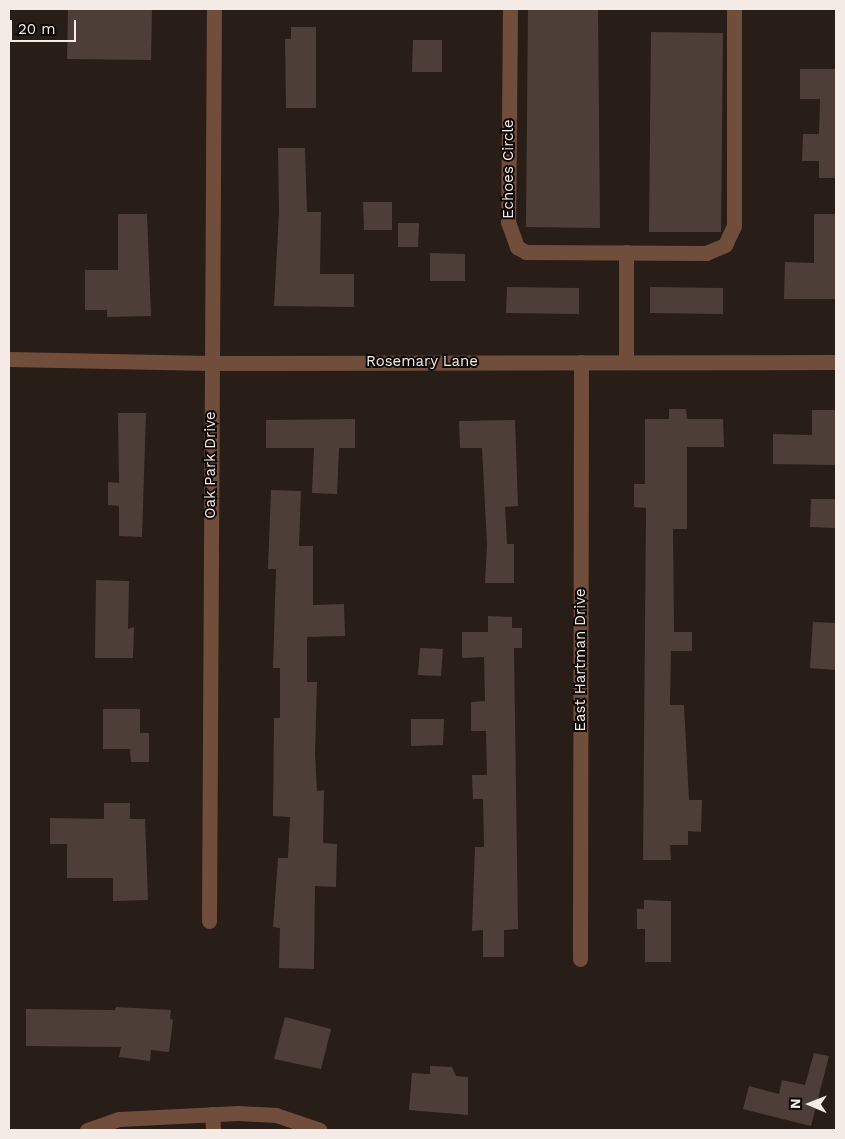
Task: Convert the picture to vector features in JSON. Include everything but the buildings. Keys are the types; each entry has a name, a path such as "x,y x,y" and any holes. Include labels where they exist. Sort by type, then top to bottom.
{"street":[{"name":"Oak Park Drive","path":"209,921 214,9"},
{"name":"Echoes Circle","path":"510,9 508,222 512,238 517,247 526,252 706,253 725,245 732,236 734,9"},
{"path":"626,252 626,362"},
{"name":"Rosemary Lane","path":"9,360 212,363 836,362"},
{"name":"East Hartman Drive","path":"580,959 581,362"},
{"path":"212,1114 213,1130"},
{"path":"87,1130 119,1119 212,1114 276,1116 320,1130"}]}
